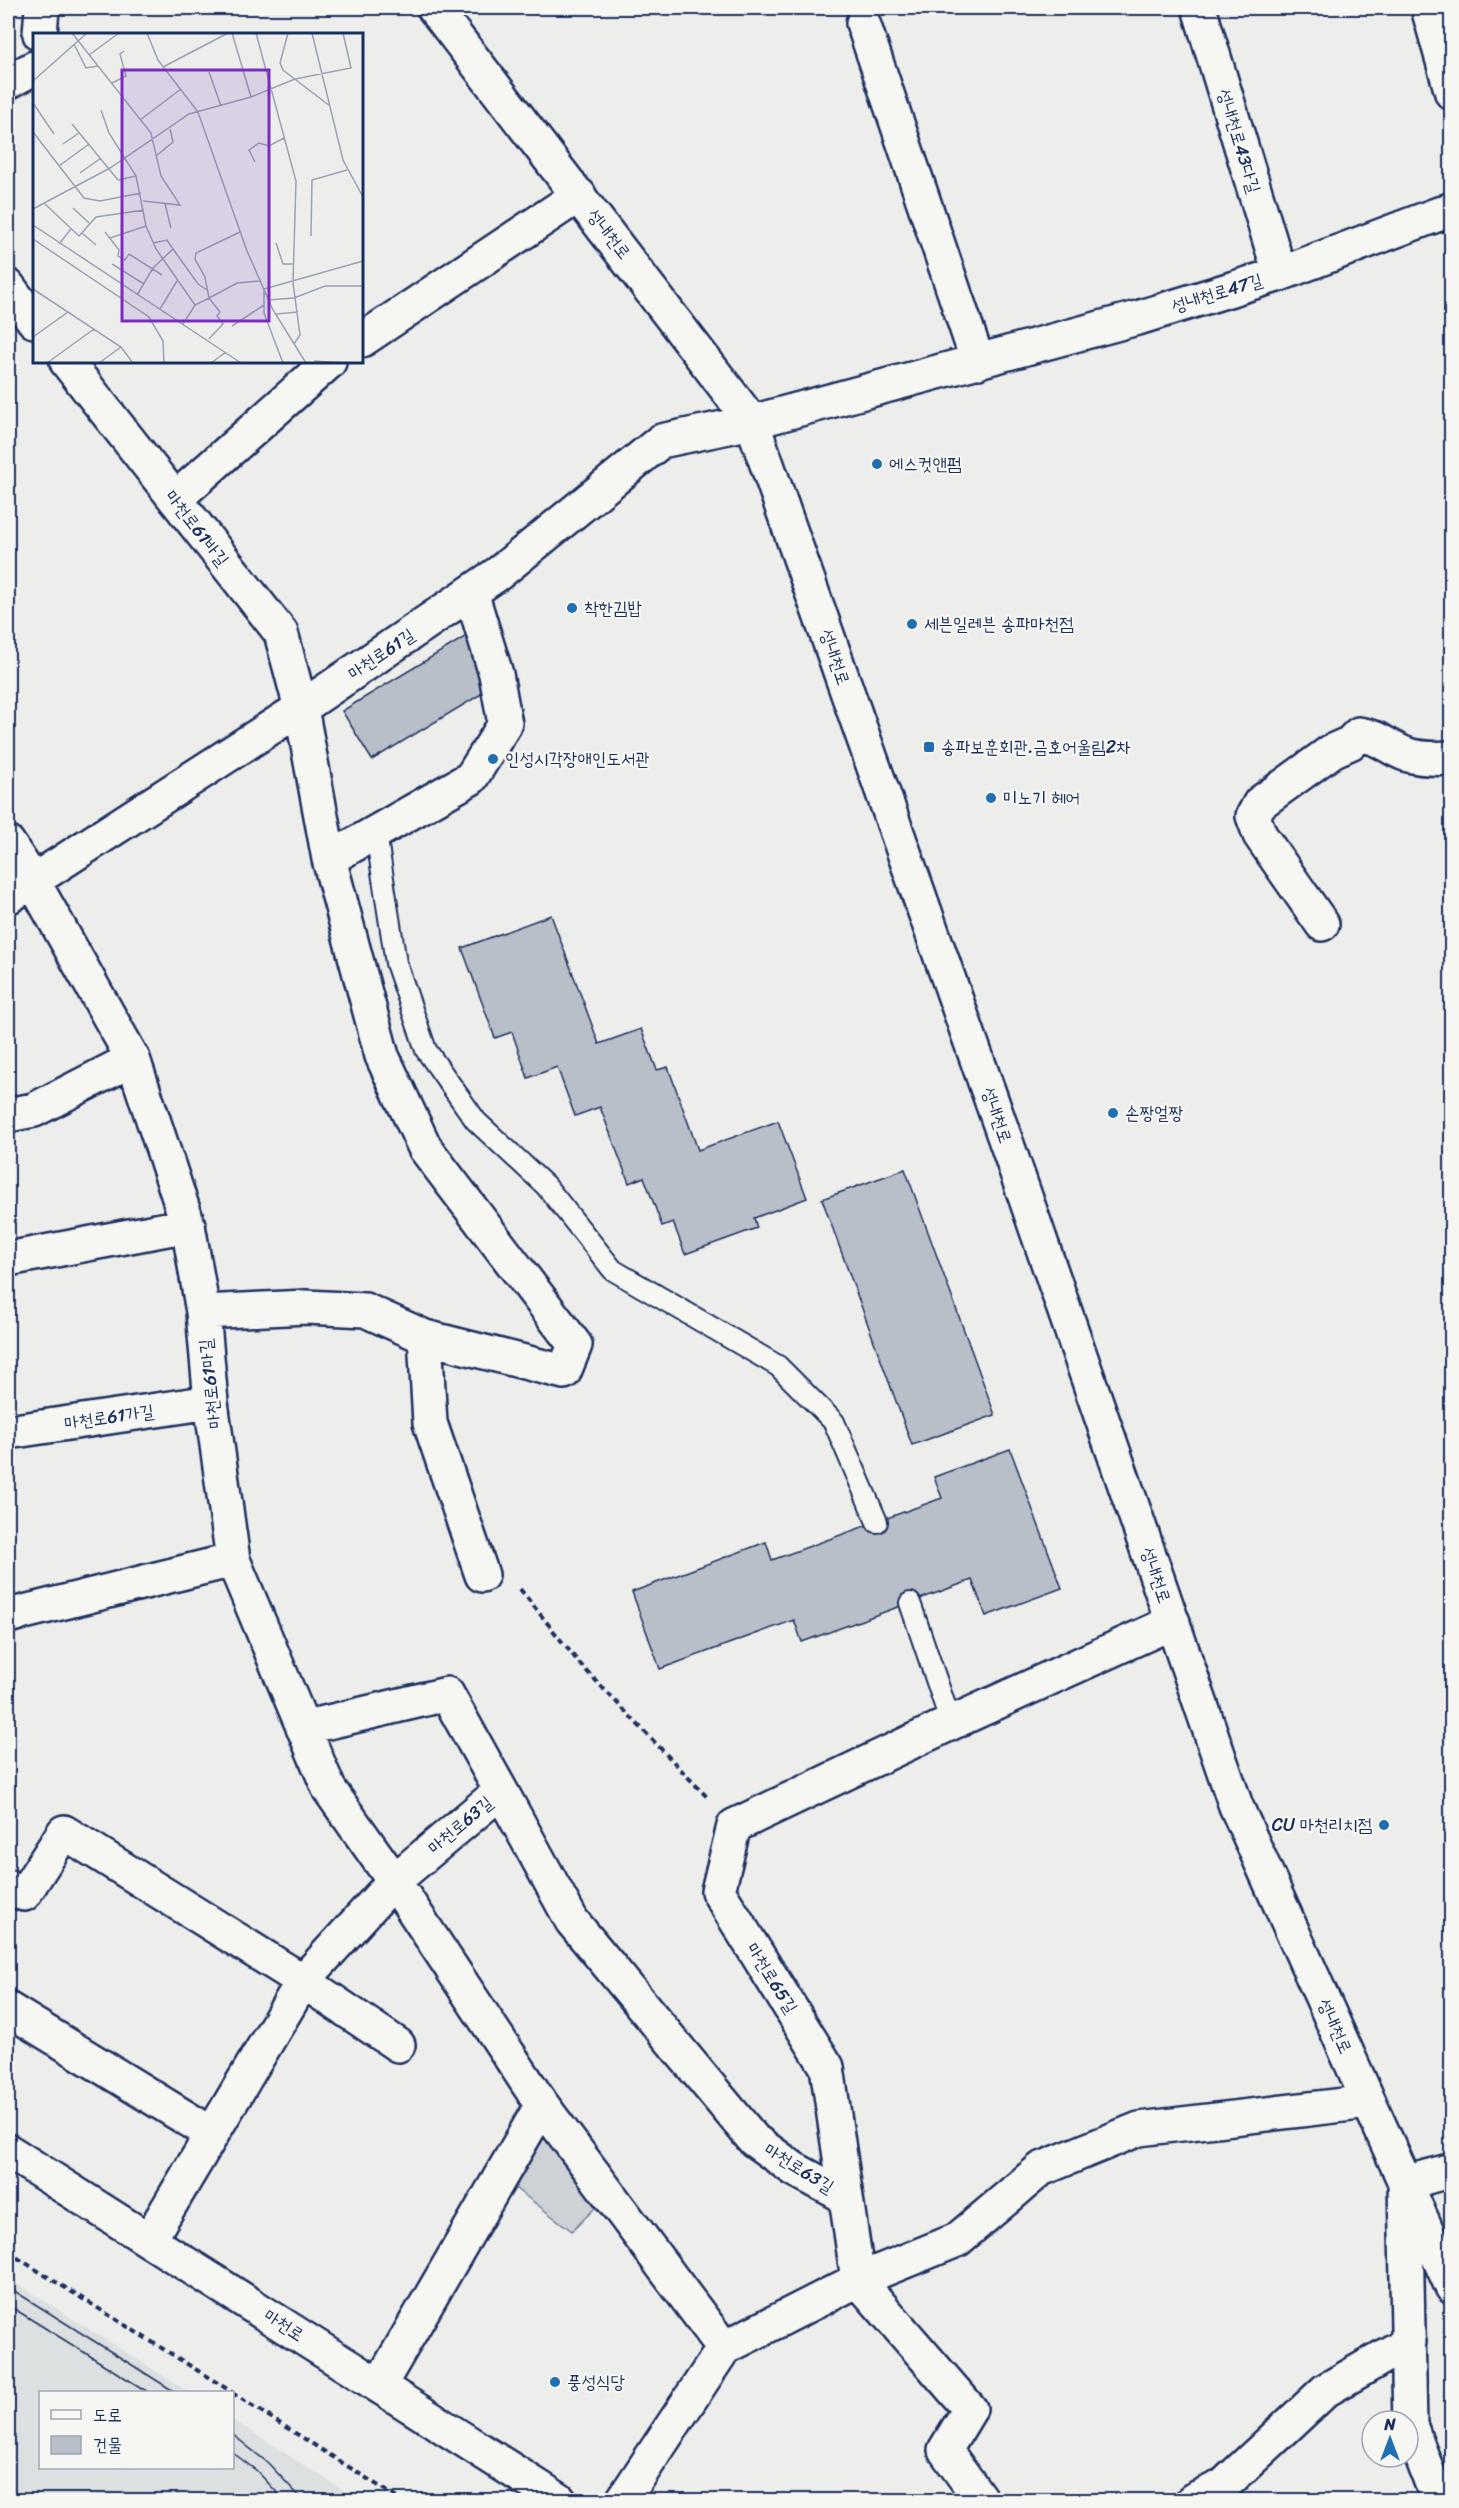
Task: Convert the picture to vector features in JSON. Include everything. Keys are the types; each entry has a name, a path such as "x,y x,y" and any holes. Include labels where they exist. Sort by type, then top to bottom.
{"street":[{"path":"40,33 42,8"},
{"name":"성내천로","path":"434,8 752,422 1236,1806 1452,2287"},
{"name":"성내천로43다길","path":"1199,8 1280,274"},
{"path":"1428,8 1452,93"},
{"path":"863,24 978,362"},
{"path":"8,82 33,69"},
{"path":"363,339 579,195"},
{"name":"성내천로47길","path":"752,422 978,362 1280,274 1452,209"},
{"path":"9,292 33,320"},
{"name":"마천로61바길","path":"68,363 280,633 302,708 329,859 382,1056 425,1148 575,1345 564,1372 425,1337"},
{"path":"175,499 328,363"},
{"name":"마천로61길","path":"20,889 302,708 499,573 661,441 752,422"},
{"path":"329,859 471,778 506,724 496,674 471,592"},
{"path":"1322,924 1260,835 1253,816 1260,802 1332,752 1350,743 1359,734 1376,736 1406,754 1430,759 1452,758"},
{"name":"마천로61마길","path":"8,843 20,889 133,1059 188,1225 203,1312 211,1402 233,1560 329,1789 394,1881 542,2104 724,2348"},
{"path":"8,1115 34,1110 133,1059"},
{"path":"8,1259 188,1225"},
{"path":"203,1312 306,1307 365,1310 425,1337 430,1423 482,1575"},
{"name":"마천로61가길","path":"8,1432 211,1402"},
{"path":"8,1616 233,1560"},
{"path":"734,1826 951,1723 1173,1622"},
{"path":"303,1728 447,1694 501,1791"},
{"name":"마천로63길","path":"149,2240 303,1981 394,1881 501,1791 572,1921 754,2140 794,2169 846,2197"},
{"name":"마천로65길","path":"734,1826 718,1891 827,2067 858,2280"},
{"path":"8,1887 24,1894 64,1832 303,1981 398,2045"},
{"path":"8,2009 212,2134"},
{"path":"623,2500 724,2348 858,2280 957,2240 1041,2169 1139,2129 1368,2102"},
{"path":"379,2386 542,2104"},
{"name":"마천로","path":"8,2151 559,2500"},
{"path":"1438,2500 1410,2425 1405,2183 1452,2170"},
{"path":"858,2280 970,2409 945,2450 981,2500"},
{"path":"1193,2500 1223,2486 1326,2390 1409,2342"}],"lane":[{"path":"376,833 396,963 426,1050 476,1121 546,1186 613,1270 778,1366 834,1422 877,1522"},
{"path":"910,1603 951,1723"}],"path":[{"path":"518,1586 580,1664 734,1826"},
{"path":"8,2252 229,2391"},
{"path":"234,2394 401,2500"}],"shaded area":[{"path":"544,2137 601,2202 572,2231 515,2188"},
{"path":"8,2278 187,2391 39,2391 39,2469 234,2469 234,2421 359,2500 8,2500"}],"building":[{"path":"468,635 498,684 372,760 342,711"},
{"path":"551,915 599,1044 641,1029 657,1070 668,1067 698,1150 778,1121 807,1198 754,1218 757,1228 685,1254 673,1222 662,1226 644,1177 629,1183 600,1107 575,1116 557,1067 528,1078 512,1032 495,1038 462,948"},
{"path":"905,1169 995,1415 912,1445 822,1199"},
{"path":"1010,1449 1062,1588 986,1616 972,1580 802,1642 794,1620 660,1669 632,1592 766,1542 772,1560 942,1498 934,1477"}],"tram line":[{"path":"8,2287 173,2391"},
{"path":"8,2305 146,2391"},
{"path":"234,2436 268,2463 303,2500"},
{"path":"234,2454 257,2471 284,2500"}],"place":[{"name":"에스컷앤펌","path":"877,464"},
{"name":"착한김밥","path":"572,608"},
{"name":"세븐일레븐 송파마천점","path":"912,624"},
{"name":"송파보훈회관.금호어울림2차","path":"929,747"},
{"name":"인성시각장애인도서관","path":"493,759"},
{"name":"미노기 헤어","path":"991,798"},
{"name":"손짱얼짱","path":"1113,1113"},
{"name":"CU 마천리치점","path":"1384,1825"},
{"name":"풍성식당","path":"555,2382"}]}
